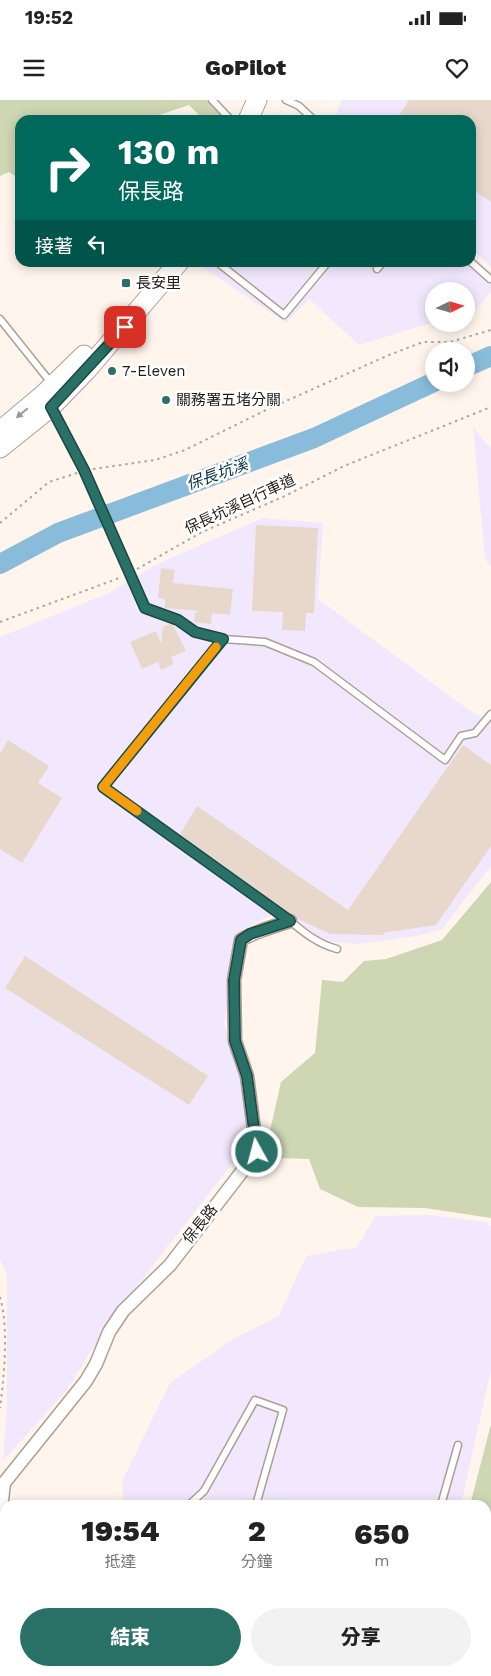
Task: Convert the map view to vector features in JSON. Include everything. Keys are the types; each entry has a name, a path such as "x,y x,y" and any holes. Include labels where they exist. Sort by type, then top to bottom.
{"main road":[{"path":"250,115 257,100"},
{"path":"262,115 270,100"},
{"path":"0,448 50,395 159,267"},
{"path":"0,431 86,371 175,267"}],"street":[{"name":"保長路","path":"2,1500 4,1482 86,1381 96,1364 109,1332 123,1311 170,1265 257,1152 247,1076 235,1041 233,998 236,964 241,940 250,934 290,921"}],"lane":[{"path":"212,100 226,115"},
{"path":"286,100 299,106 309,115"},
{"path":"476,266 490,279"},
{"path":"223,267 284,315 324,267"},
{"path":"0,319 50,395 145,608 178,620 195,632 223,639 266,642 314,662 444,760 461,736 475,733 491,714"},
{"path":"223,639 103,787 321,945 338,949"},
{"path":"194,1500 204,1491 255,1400 283,1410 257,1500"},
{"path":"442,1500 458,1445"}],"path":[{"path":"0,522 49,482 84,470 156,460 185,450 266,410 389,355 423,342 450,342 491,330"},
{"name":"保長坑溪自行車道","path":"0,622 129,574 202,532 286,496 344,466 491,407"},
{"path":"0,1297 4,1348 4,1382 0,1408"}],"shaded area":[{"path":"342,100 491,100 491,267 476,252 476,115 336,115"},
{"path":"476,260 491,273 491,292 475,310 475,282 425,282 425,325 359,345 309,299 286,323 202,267 476,267"},
{"path":"473,427 491,449 491,567 485,559"},
{"path":"263,518 323,523 318,599 469,710 491,722 491,866 442,929 418,936 356,944 326,941 294,920 275,913 237,933 232,955 229,998 224,1023 242,1073 252,1138 113,1317 66,1391 3,1461 7,1403 7,1274 0,1260 0,637 109,593 155,565"},
{"path":"429,1215 486,1222 491,1227 491,1370 462,1500 123,1500 123,1479 170,1383 233,1339 279,1316 306,1256 357,1247 375,1216"}],"green space":[{"path":"0,100 207,100 221,115 199,115 189,105 159,115 15,115 15,176 9,172 0,176"},
{"path":"491,882 491,1218 425,1208 358,1207 320,1189 309,1159 280,1158 267,1144 281,1082 315,1053 322,980 343,982 364,961 386,959 442,940"},
{"path":"491,1424 491,1500 471,1500"}],"building":[{"path":"409,100 491,100 491,202 476,192 476,115 399,115"},
{"path":"256,525 318,528 314,613 306,613 305,631 282,630 283,612 252,611"},
{"path":"161,568 175,570 173,583 233,589 230,615 212,613 211,624 194,622 195,613 200,611 165,608 165,599 158,598"},
{"path":"172,623 186,651 171,657 174,664 161,670 158,662 142,669 130,642 156,631 161,643 163,627"},
{"path":"8,740 49,766 38,783 62,798 22,863 0,849 0,754"},
{"path":"463,745 491,765 491,846 436,925 382,933 385,935 330,934 298,919 180,834 197,806 348,910"},
{"path":"25,956 208,1076 189,1105 5,988"}],"waterway":[{"name":"保長坑溪","path":"475,363 491,356"},
{"name":"保長坑溪","path":"0,564 58,533 314,438 425,386"}],"slow traffic":[{"path":"137,811 103,787 216,647"}],"place":[{"name":"長安里","path":"126,283"},
{"name":"7-Eleven","path":"112,371"},
{"name":"關務署五堵分關","path":"166,400"}],"route":[{"path":"125,327 51,407 84,470 145,608 178,620 195,632 223,639 103,787 290,921 270,930 250,934 241,940 236,964 233,998 235,1041 247,1076 257,1152"}]}
